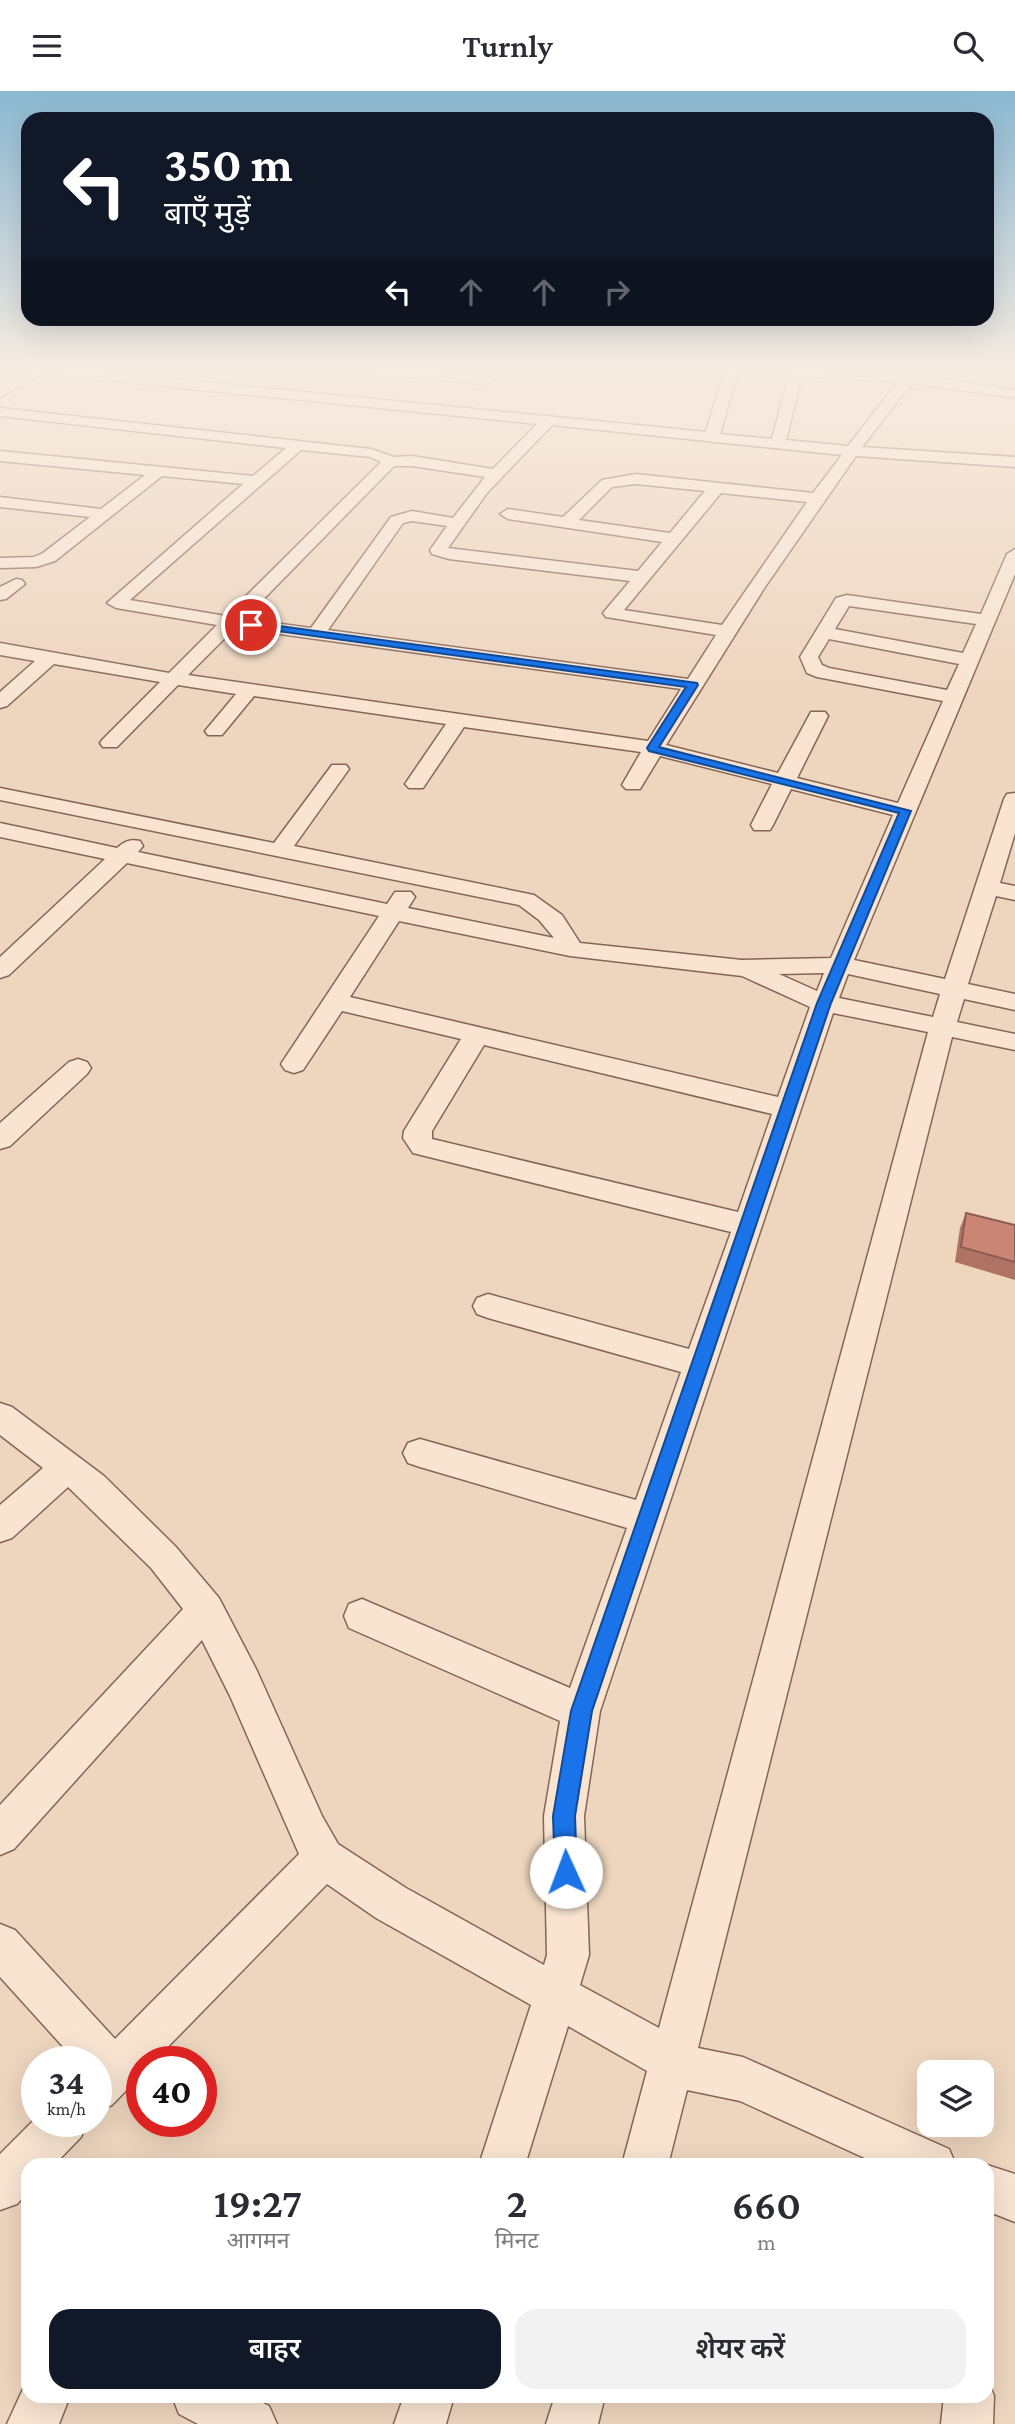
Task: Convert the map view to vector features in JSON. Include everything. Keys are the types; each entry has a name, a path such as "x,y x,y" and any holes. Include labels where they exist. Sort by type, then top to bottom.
{"street":[{"path":"0,563 36,562 49,557 148,480"},
{"path":"243,480 257,481"},
{"path":"110,743 372,480"},
{"path":"491,480 437,548 442,553 642,577"},
{"path":"566,523 607,483 619,480"},
{"path":"644,480 817,498"},
{"path":"633,785 653,748 727,631 829,480"},
{"path":"257,481 116,603 229,622 693,685"},
{"path":"717,488 612,613 727,631"},
{"path":"0,502 104,514"},
{"path":"508,514 674,539"},
{"path":"316,634 397,520 412,516 456,523"},
{"path":"504,2158 568,1955 564,1816 582,1711 824,1003 985,620 1007,590 1015,554"},
{"path":"0,595 16,584"},
{"path":"953,697 814,669 809,657 842,602 847,600 893,626 969,660"},
{"path":"824,633 985,620"},
{"path":"0,649 173,679 653,748 905,811"},
{"path":"0,702 49,658"},
{"path":"215,731 249,690"},
{"path":"762,825 818,716"},
{"path":"416,784 459,720"},
{"path":"279,851 340,769"},
{"path":"0,794 526,900 551,917 566,936 570,949"},
{"path":"647,2158 942,1028 1015,799"},
{"path":"0,970 154,826"},
{"path":"0,830 570,949 742,968 840,965 1015,1002"},
{"path":"294,1064 415,879"},
{"path":"987,888 1015,893"},
{"path":"0,938 27,945"},
{"path":"742,968 824,1003 1015,1042"},
{"path":"335,1001 788,1109"},
{"path":"477,1035 418,1131 417,1138 424,1146 748,1225"},
{"path":"0,1139 78,1068"},
{"path":"488,1306 700,1365"},
{"path":"0,1417 92,1486 154,1548 206,1611 244,1684 308,1830 324,1857 391,1903 674,2061 691,2069 743,2079 918,2158"},
{"path":"420,1453 648,1519"},
{"path":"0,1527 67,1467"},
{"path":"0,1835 206,1611"},
{"path":"362,1616 582,1711"},
{"path":"112,2073 324,1857"},
{"path":"0,1945 79,2046"},
{"path":"29,2158 49,2137"},
{"path":"0,2187 21,2166"},
{"path":"994,2190 1015,2198"},
{"path":"33,2424 43,2403"},
{"path":"210,2403 251,2424"},
{"path":"420,2424 427,2403"},
{"path":"572,2424 578,2403"},
{"path":"967,2424 968,2403"}],"building":[{"path":"966,1213 1015,1225 1015,1262 961,1247"}],"route":[{"path":"251,625 693,685 653,748 905,811 824,1003 582,1711 564,1816 566,1872"}]}
